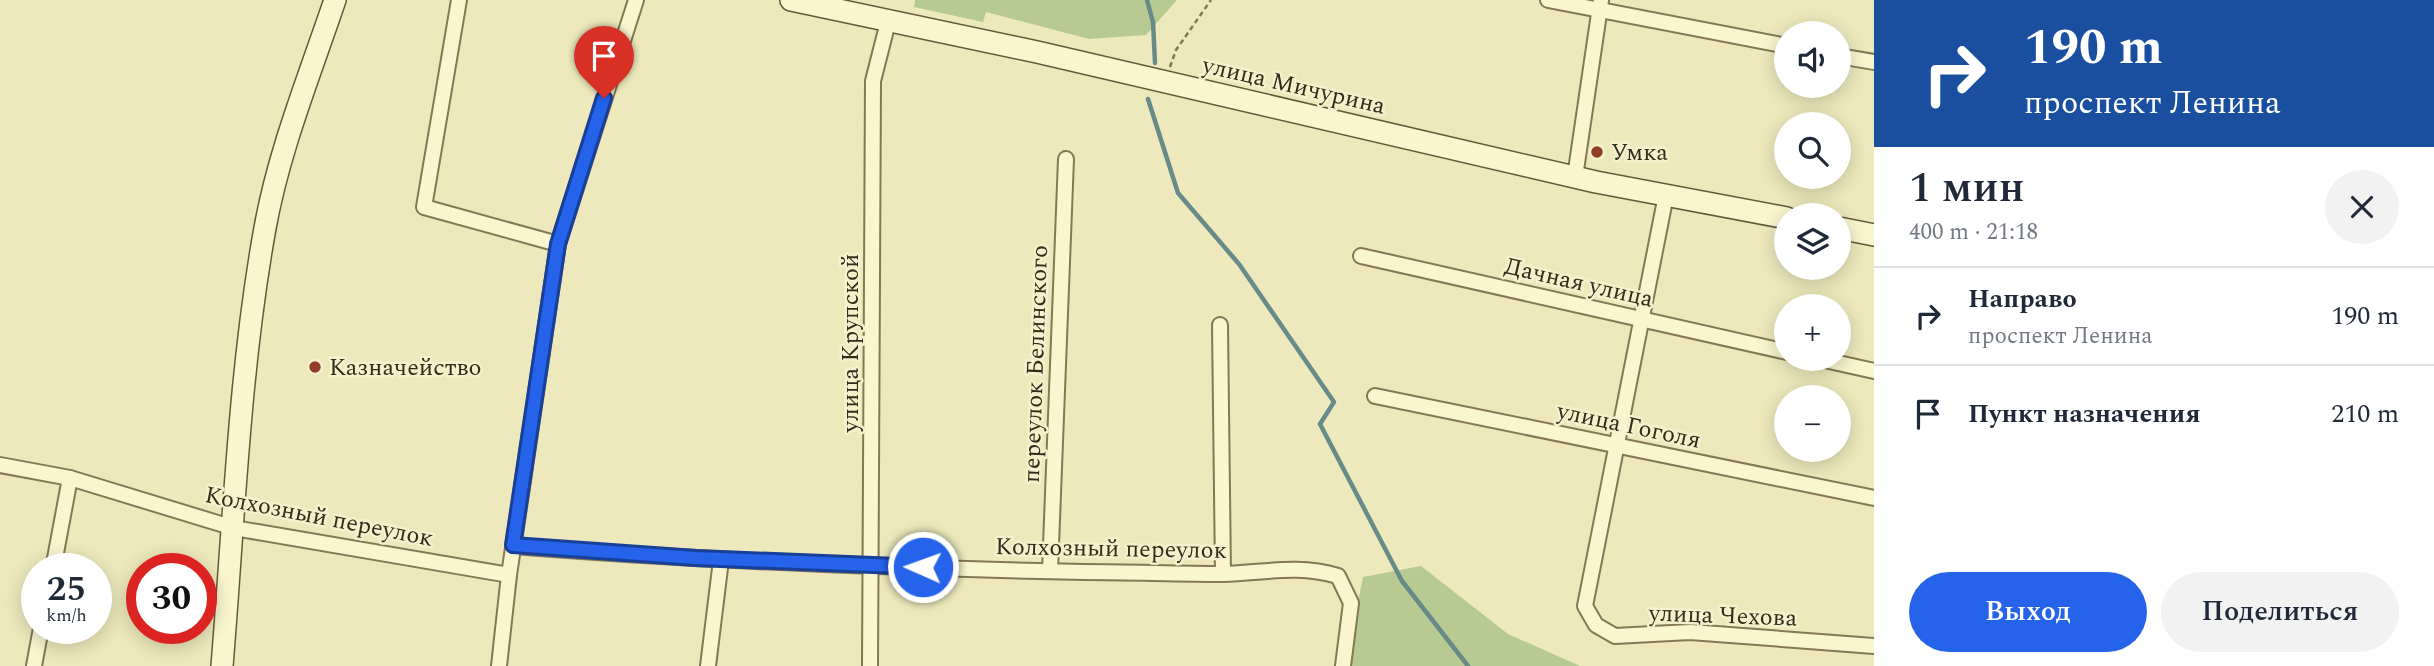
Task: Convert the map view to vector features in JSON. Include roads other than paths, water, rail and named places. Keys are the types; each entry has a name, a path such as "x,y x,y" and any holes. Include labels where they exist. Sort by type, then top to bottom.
{"street":[{"path":"222,666 252,322 266,225 292,130 335,0"},
{"path":"459,0 424,207 558,244"},
{"path":"499,666 513,545 558,244 636,0"},
{"name":"улица Мичурина","path":"790,0 1164,81 1574,177 1774,216"},
{"path":"1548,0 1600,5 1774,43"},
{"path":"1574,177 1600,5"},
{"name":"улица Крупской","path":"870,666 873,81 888,22"},
{"path":"1851,57 1874,62"},
{"name":"переулок Белинского","path":"1050,571 1066,159"},
{"path":"1616,445 1665,195"},
{"path":"1851,230 1874,235"},
{"name":"Дачная улица","path":"1362,256 1774,349"},
{"path":"1220,325 1223,574"},
{"path":"1851,366 1874,371"},
{"name":"улица Гоголя","path":"1375,396 1874,498"},
{"name":"улица Чехова","path":"1616,445 1585,606 1596,625 1615,636 1689,632 1874,646"},
{"name":"Колхозный переулок","path":"0,465 70,478 234,528 509,575"},
{"path":"56,553 70,478"},
{"name":"Колхозный переулок","path":"513,545 721,560 1050,571 1223,574 1287,568 1313,569 1338,576 1351,603 1343,666"},
{"path":"708,666 721,560"},
{"path":"34,666 38,644"}],"waterway":[{"path":"1147,0 1153,22 1155,63"},
{"path":"1148,99 1178,193 1239,264 1334,402 1320,424 1402,581 1468,666"}],"place":[{"name":"Умка","path":"1597,152"},
{"name":"Казначейство","path":"315,367"}]}
